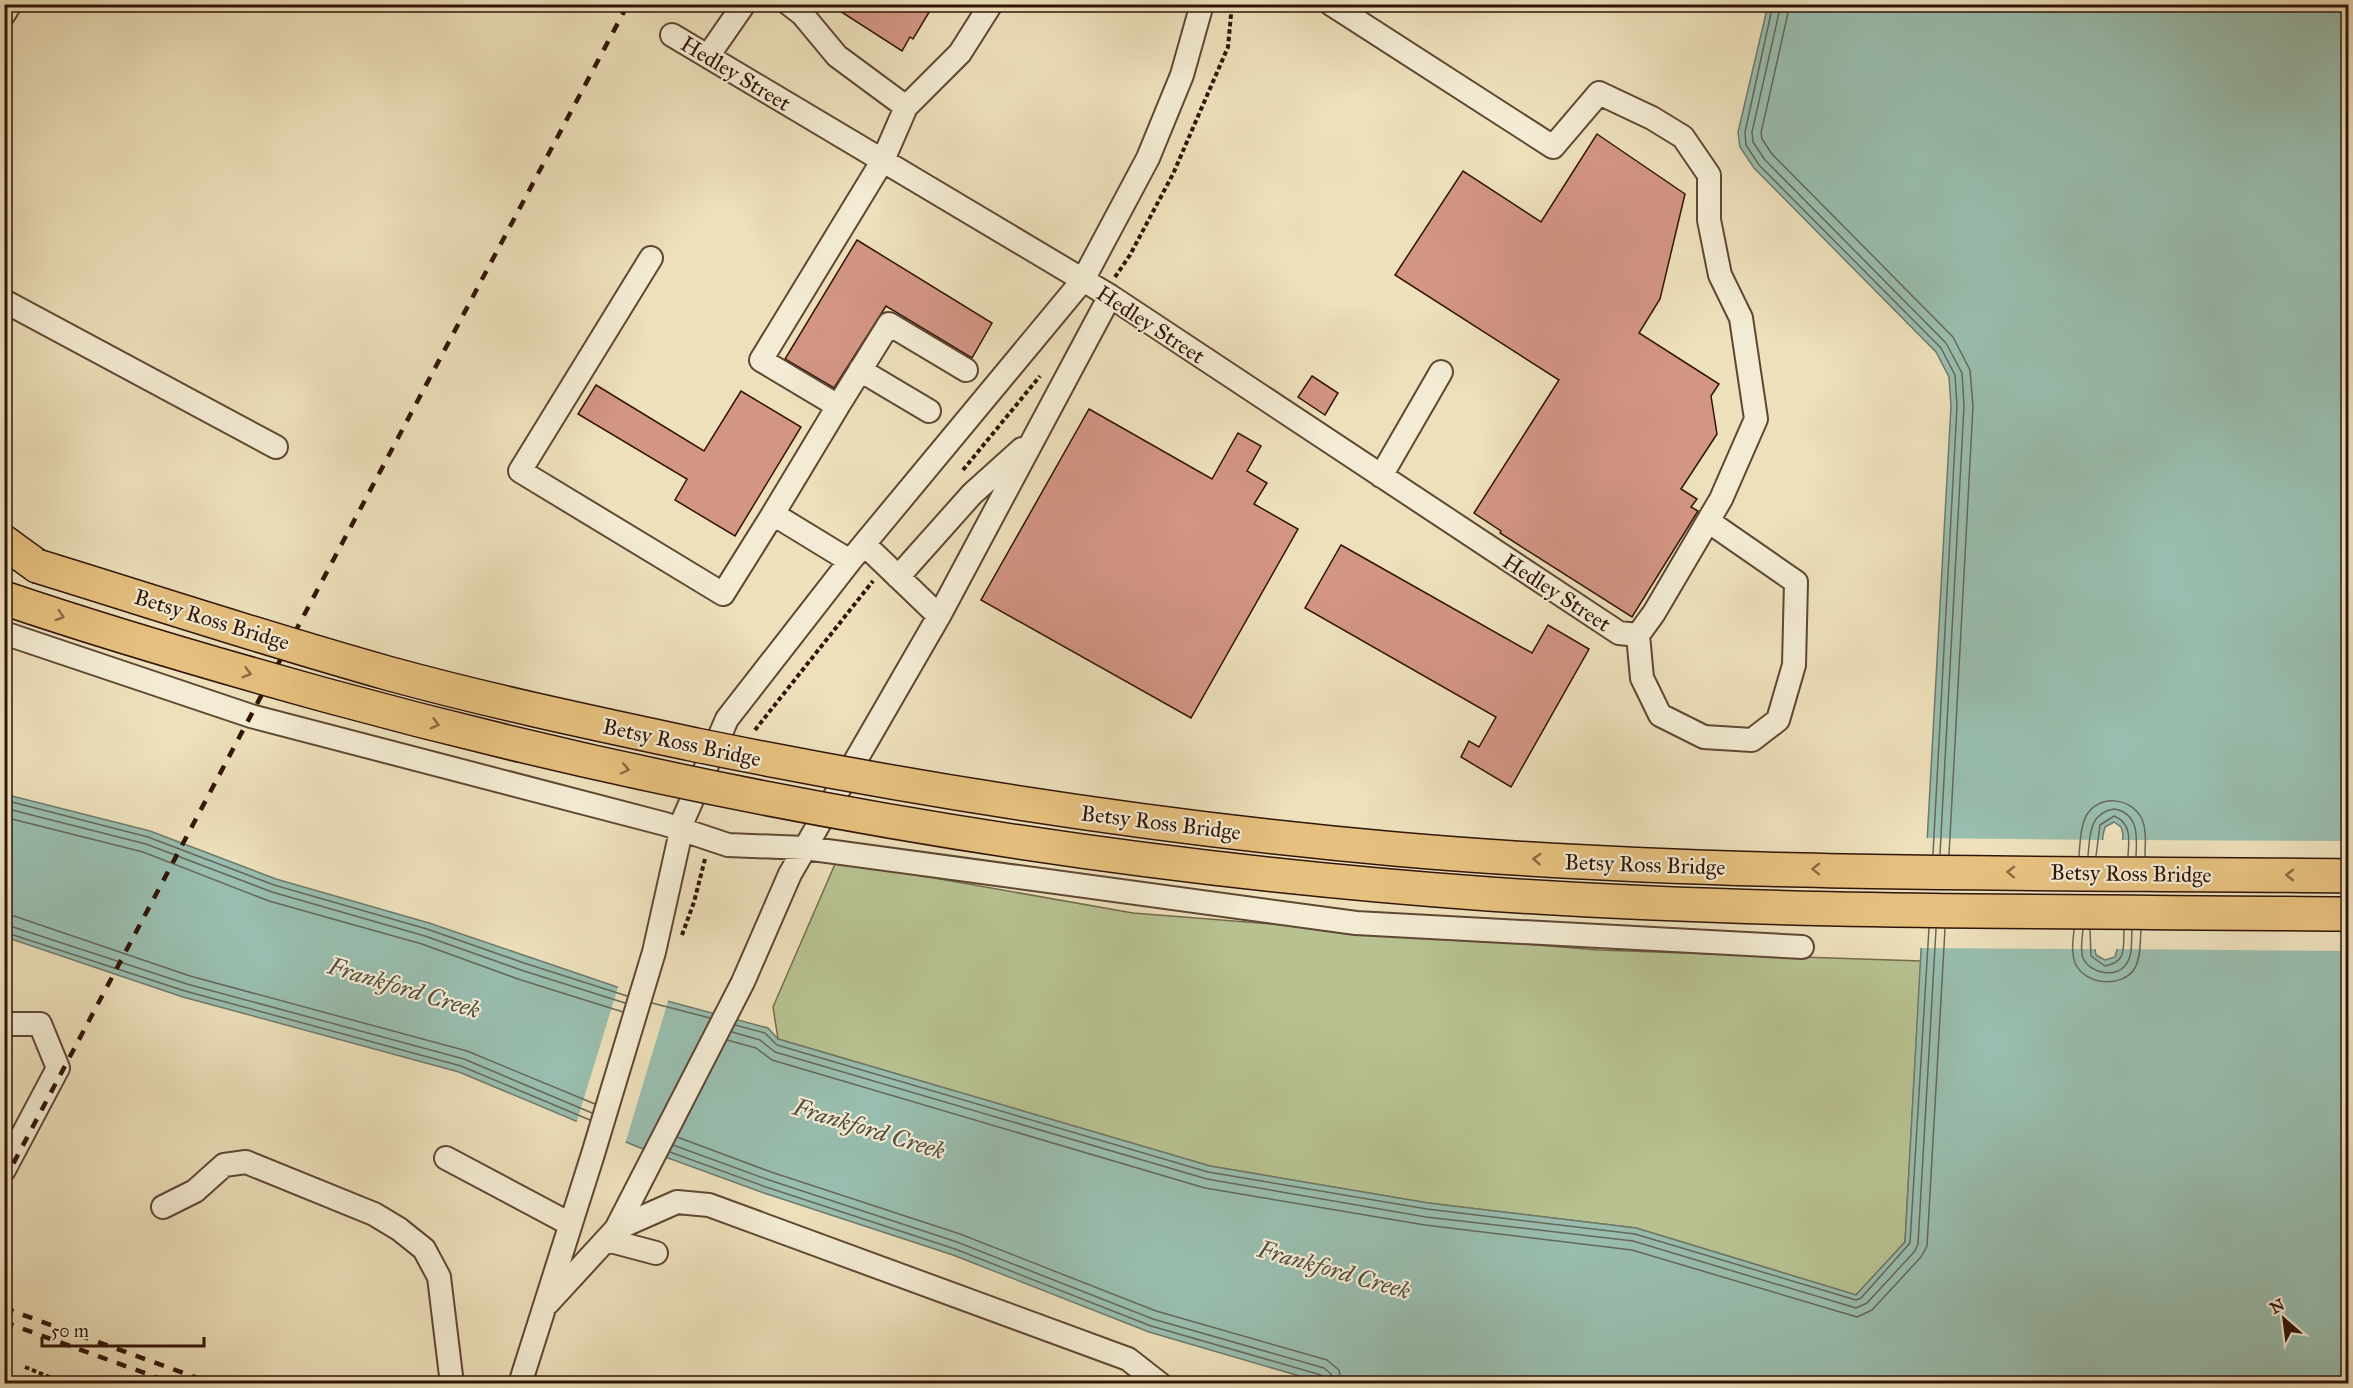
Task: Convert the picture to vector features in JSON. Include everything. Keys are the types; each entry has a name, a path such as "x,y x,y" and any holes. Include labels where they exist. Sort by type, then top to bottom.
{"highway":[{"path":"4,542 37,566"},
{"name":"Betsy Ross Bridge","path":"4,555 385,672 616,729 852,776 1161,823 1396,849 1634,864 1848,870 2349,876"},
{"name":"Betsy Ross Bridge","path":"4,597 251,674 537,749 679,781 846,813 1007,840 1176,864 1411,888 1636,902 1839,908 2349,914"}],"street":[{"path":"4,14 10,4"},
{"path":"708,56 744,4"},
{"path":"789,4 802,14 837,56 906,106"},
{"path":"838,406 761,360 883,160 906,106 960,53 991,4"},
{"path":"520,1383 654,952 684,818 727,719 857,553 1083,280 1148,158 1182,75 1202,4"},
{"path":"1331,4 1553,147 1599,93 1652,118 1683,137 1709,175 1709,220 1720,275 1741,318 1756,419 1721,499 1708,520 1654,613 1629,634 1642,678 1660,715 1704,737 1752,740 1778,720 1794,665 1796,582 1708,520"},
{"name":"Hedley Street","path":"672,35 1110,296 1381,476 1629,634"},
{"path":"651,258 520,471 723,594 889,324 966,370"},
{"path":"544,1307 611,1234 743,982 790,874 939,616 1110,296"},
{"path":"4,301 276,447"},
{"path":"860,370 929,411"},
{"path":"1381,476 1441,372"},
{"path":"898,577 972,494 1034,437"},
{"path":"773,514 857,553 898,577 939,616"},
{"path":"4,633 251,716 682,829 728,845 805,848 1356,922 1803,947"},
{"path":"4,1024 40,1024 58,1068 4,1170"},
{"path":"446,1158 570,1224"},
{"path":"163,1207 195,1191 224,1165 246,1162 374,1214 399,1229 424,1250 439,1277 452,1383"},
{"path":"611,1234 677,1202 709,1205 1128,1359 1160,1383"},
{"path":"611,1234 656,1253"}],"path":[{"path":"25,1366 66,1383"}],"green space":[{"path":"835,864 889,870 1133,913 1598,950 1921,961 1905,1242 1856,1295 1636,1228 1428,1203 1210,1166 778,1039 773,1007"}],"water":[{"name":"Frankford Creek","path":"1768,5 2348,5 2348,1383 1333,1384 1149,1332 953,1255 764,1193 638,1147 459,1072 183,997 5,937 4,794 150,831 276,879 429,923 626,990 768,1028 778,1039 1210,1166 1428,1203 1636,1228 1856,1295 1905,1242 1951,406 1949,377 1936,352 1754,168 1740,147 1738,132","holes":["2114,822 2121,827 2123,834 2117,950 2115,957 2105,960 2096,955 2095,950 2103,835 2105,827"]}],"pier":[{"path":"1925,838 2106,840 2098,949 1918,948"},
{"path":"2120,840 2348,841 2348,951 2114,949"},
{"path":"619,984 669,998 625,1144 576,1124"}],"building":[{"path":"829,4 934,4 913,39 910,37 902,51"},
{"path":"1597,134 1685,194 1660,299 1639,333 1719,384 1711,396 1717,434 1681,489 1697,499 1691,507 1698,511 1632,617 1500,533 1501,531 1474,513 1559,380 1395,275 1463,171 1541,222"},
{"path":"857,240 992,323 972,358 886,306 834,388 785,359"},
{"path":"1312,376 1338,393 1325,415 1298,397"},
{"path":"596,385 704,451 741,391 801,427 735,536 675,500 687,479 578,414"},
{"path":"1089,409 1212,479 1238,433 1261,446 1247,471 1267,483 1254,504 1298,529 1191,718 981,600"},
{"path":"1341,545 1532,653 1548,625 1589,649 1511,787 1461,757 1469,741 1479,747 1496,717 1305,608"}],"railway":[{"path":"4,1181 628,4"},
{"path":"4,1308 214,1384"},
{"path":"4,1322 175,1384"}]}
